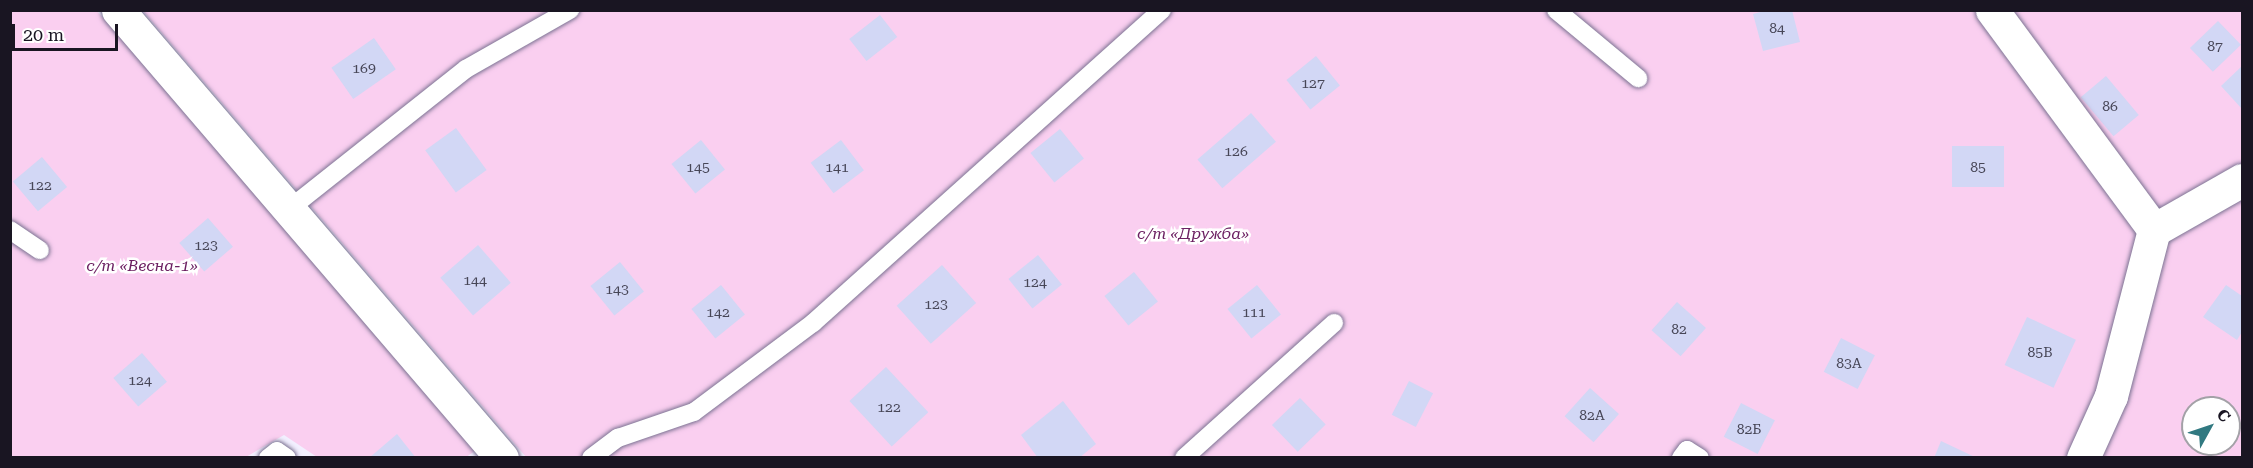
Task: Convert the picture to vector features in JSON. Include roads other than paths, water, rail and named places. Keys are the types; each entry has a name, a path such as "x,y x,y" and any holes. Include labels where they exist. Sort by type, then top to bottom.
{"street":[{"path":"117,10 495,455"},
{"path":"1992,10 2154,230"},
{"path":"2083,458 2111,396 2154,230 2242,180"}],"lane":[{"path":"288,210 466,69 570,10"},
{"path":"591,458 618,438 694,412 813,323 1162,10"},
{"path":"1556,10 1638,78"},
{"path":"10,230 40,250"},
{"path":"1184,458 1334,323"},
{"path":"1681,458 1687,450 1700,458"},
{"path":"268,458 277,451 287,458"}],"park label":[{"name":"с/т «Дружба»","path":"1193,234"},
{"name":"с/т «Весна-1»","path":"142,266"}]}
